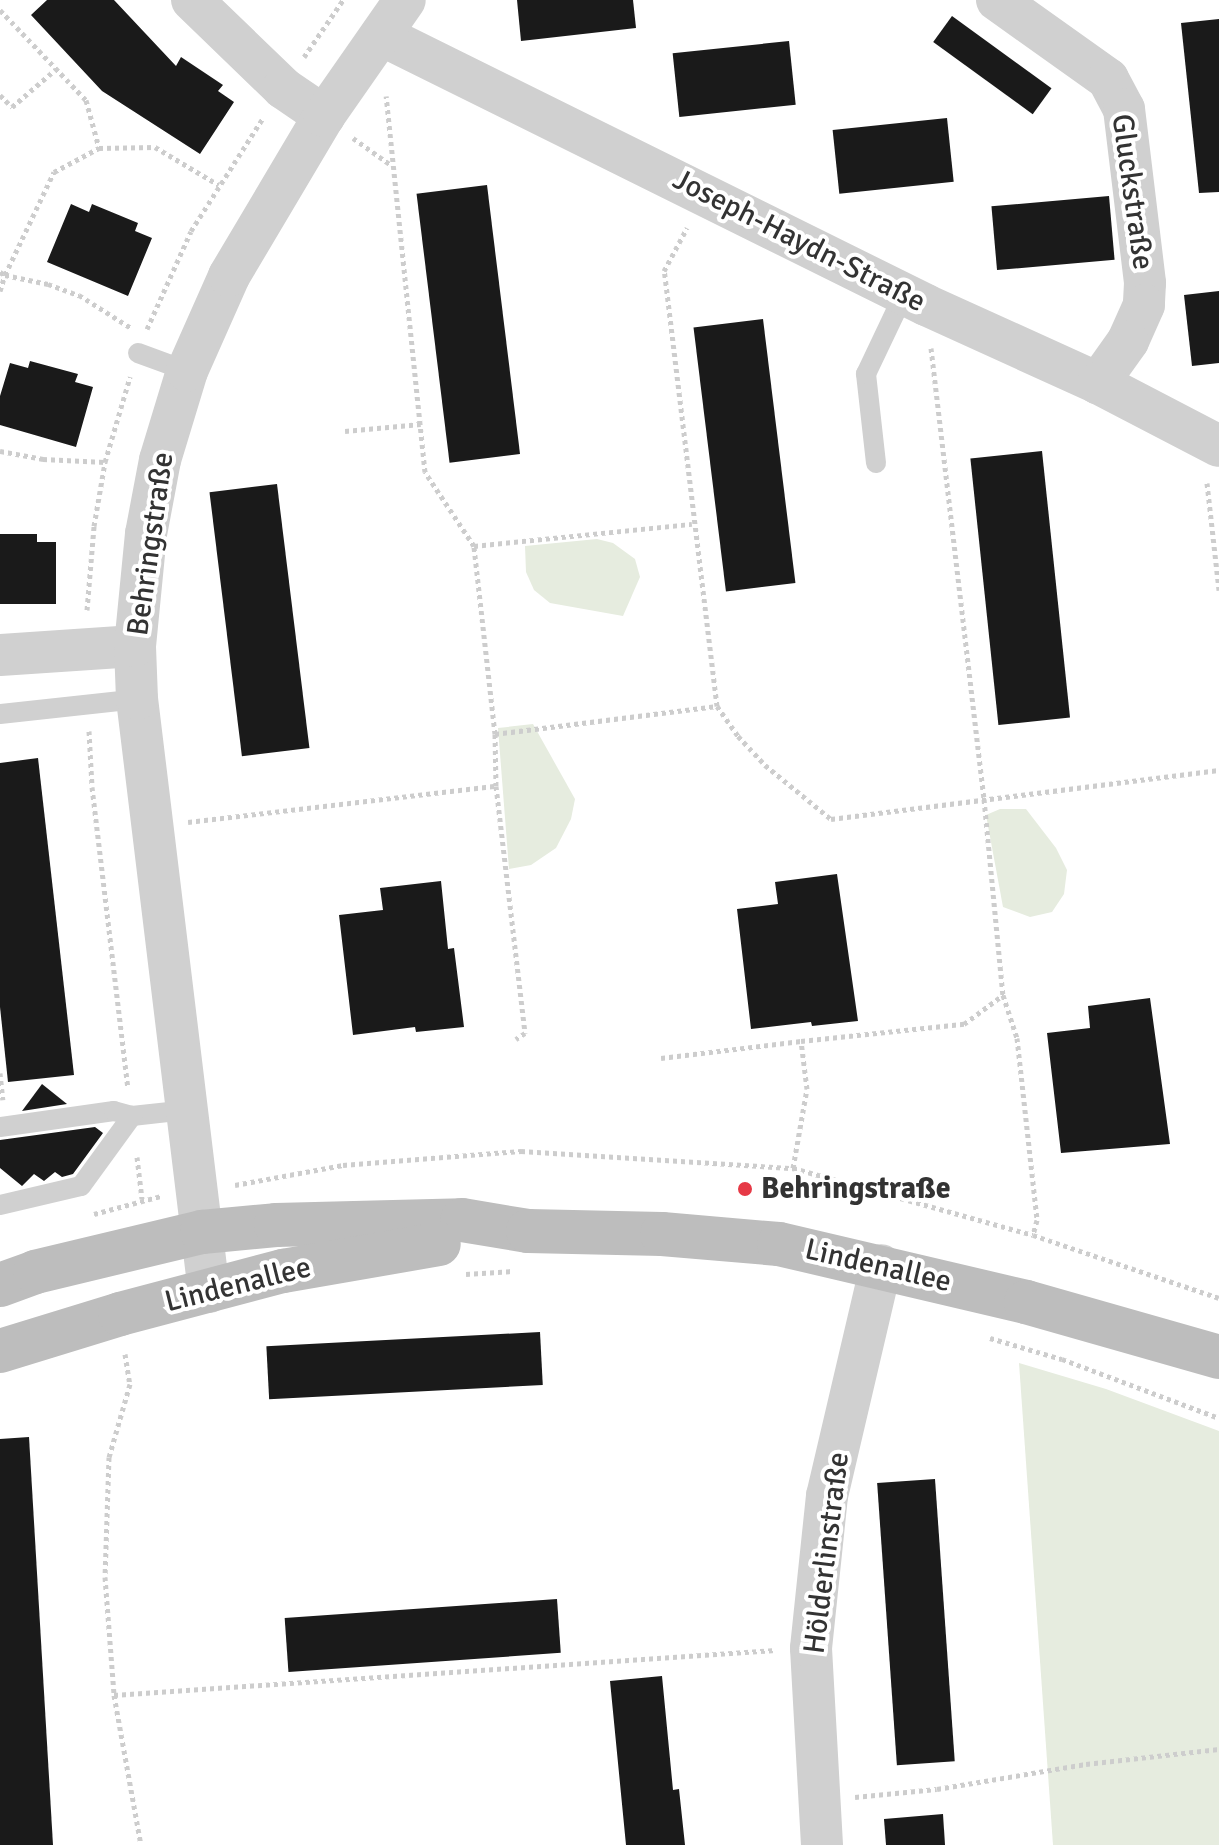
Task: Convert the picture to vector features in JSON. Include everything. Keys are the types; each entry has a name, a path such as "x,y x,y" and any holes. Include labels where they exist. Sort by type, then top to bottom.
{"street":[{"path":"192,0 283,88 324,116"},
{"name":"Behringstraße","path":"209,1292 137,699 135,646 139,582 160,460 187,371 229,276 324,116 405,0"},
{"name":"Gluckstraße","path":"997,0 1108,79 1124,109 1145,283 1144,305 1128,341 1098,383"},
{"name":"Joseph-Haydn-Straße","path":"381,35 915,299 1098,383 1211,442"},
{"path":"0,655 135,646"},
{"name":"Lindenallee","path":"0,1285 199,1212 276,1225 462,1220 523,1251"},
{"name":"Lindenallee","path":"0,1351 120,1314 283,1271 523,1251 740,1239 881,1265 1219,1357"},
{"name":"Hölderlinstraße","path":"822,1845 811,1648 827,1496 881,1265"}],"lane":[{"path":"876,463 866,374 915,299"},
{"path":"141,344 187,371"},
{"path":"0,714 137,699"},
{"path":"0,1127 114,1111 132,1116 186,1110"},
{"path":"0,1205 81,1186 132,1116"}],"path":[{"path":"0,10 86,100 99,148"},
{"path":"381,35 425,472 474,546 495,734 496,786 525,1033 516,1039"},
{"path":"0,95 12,107 56,69"},
{"path":"0,291 3,274 54,172 99,148 155,147 219,185"},
{"path":"705,194 664,271 692,524 717,706 738,736 765,765 831,819 1219,770"},
{"path":"3,274 79,295 141,344"},
{"path":"915,299 984,799 1003,995 1017,1038 1037,1220 1033,1235"},
{"path":"345,431 421,424"},
{"path":"1211,442 1219,590"},
{"path":"0,451 43,459 105,462"},
{"path":"474,546 692,524"},
{"path":"495,734 717,706"},
{"path":"151,827 496,786"},
{"path":"661,1058 964,1024 1003,995"},
{"path":"793,1168 807,1089 801,1041"},
{"path":"142,1199 199,1212 343,1165 521,1151 793,1168 1033,1235 1219,1298"},
{"path":"456,1274 523,1251"},
{"path":"120,1314 130,1384 109,1457 105,1577 114,1695 141,1845"},
{"path":"989,1338 1062,1359 1219,1418"},
{"path":"114,1695 811,1648"},
{"path":"819,1801 937,1789 1086,1764 1219,1749"}],"shaded area":[{"path":"597,539 613,543 635,559 640,577 623,616 550,603 534,590 526,572 525,546"},
{"path":"533,724 575,799 571,819 556,848 531,865 509,869 498,728"},
{"path":"1000,809 1026,809 1056,848 1067,870 1064,894 1052,912 1030,917 1003,907 986,815"},
{"path":"1019,1363 1106,1389 1219,1431 1219,1845 1053,1845"}],"building":[{"path":"47,0 114,0 176,66 181,57 223,85 218,91 234,102 200,154 102,91 31,15"},
{"path":"517,0 633,0 636,28 521,41"},
{"path":"952,16 1052,88 1033,114 933,42"},
{"path":"1219,19 1219,192 1199,193 1181,23"},
{"path":"789,41 796,105 679,117 673,53"},
{"path":"947,118 954,182 839,194 833,130"},
{"path":"487,185 520,454 450,463 417,194"},
{"path":"1109,196 1115,260 997,270 991,206"},
{"path":"71,204 89,212 92,204 138,223 135,231 152,238 128,296 47,262"},
{"path":"1219,291 1219,363 1192,366 1184,295"},
{"path":"763,319 795,583 726,592 694,328"},
{"path":"30,361 78,374 75,382 93,387 76,447 0,425 0,396 10,363 28,368"},
{"path":"1042,451 1070,718 998,725 970,459"},
{"path":"277,484 309,748 242,756 210,492"},
{"path":"0,534 37,534 37,542 56,542 56,604 0,604"},
{"path":"38,758 74,1075 8,1082 0,1007 0,763"},
{"path":"837,874 858,1021 812,1026 811,1022 751,1029 737,909 778,904 775,882"},
{"path":"441,881 448,949 454,948 464,1027 416,1032 415,1027 353,1035 339,915 383,910 380,888"},
{"path":"1150,998 1170,1144 1061,1153 1047,1033 1090,1028 1088,1006"},
{"path":"42,1084 67,1104 22,1111"},
{"path":"95,1127 103,1133 73,1174 62,1177 55,1172 44,1181 34,1174 22,1186 0,1168 0,1140"},
{"path":"540,1332 543,1385 269,1399 266,1346"},
{"path":"29,1437 53,1845 0,1845 0,1439"},
{"path":"935,1479 955,1761 897,1765 877,1483"},
{"path":"557,1599 561,1653 288,1672 285,1618"},
{"path":"662,1676 673,1790 679,1789 685,1845 626,1845 610,1681"},
{"path":"943,1814 945,1845 886,1845 884,1819"}],"place":[{"name":"Behringstraße","path":"745,1189"}]}
